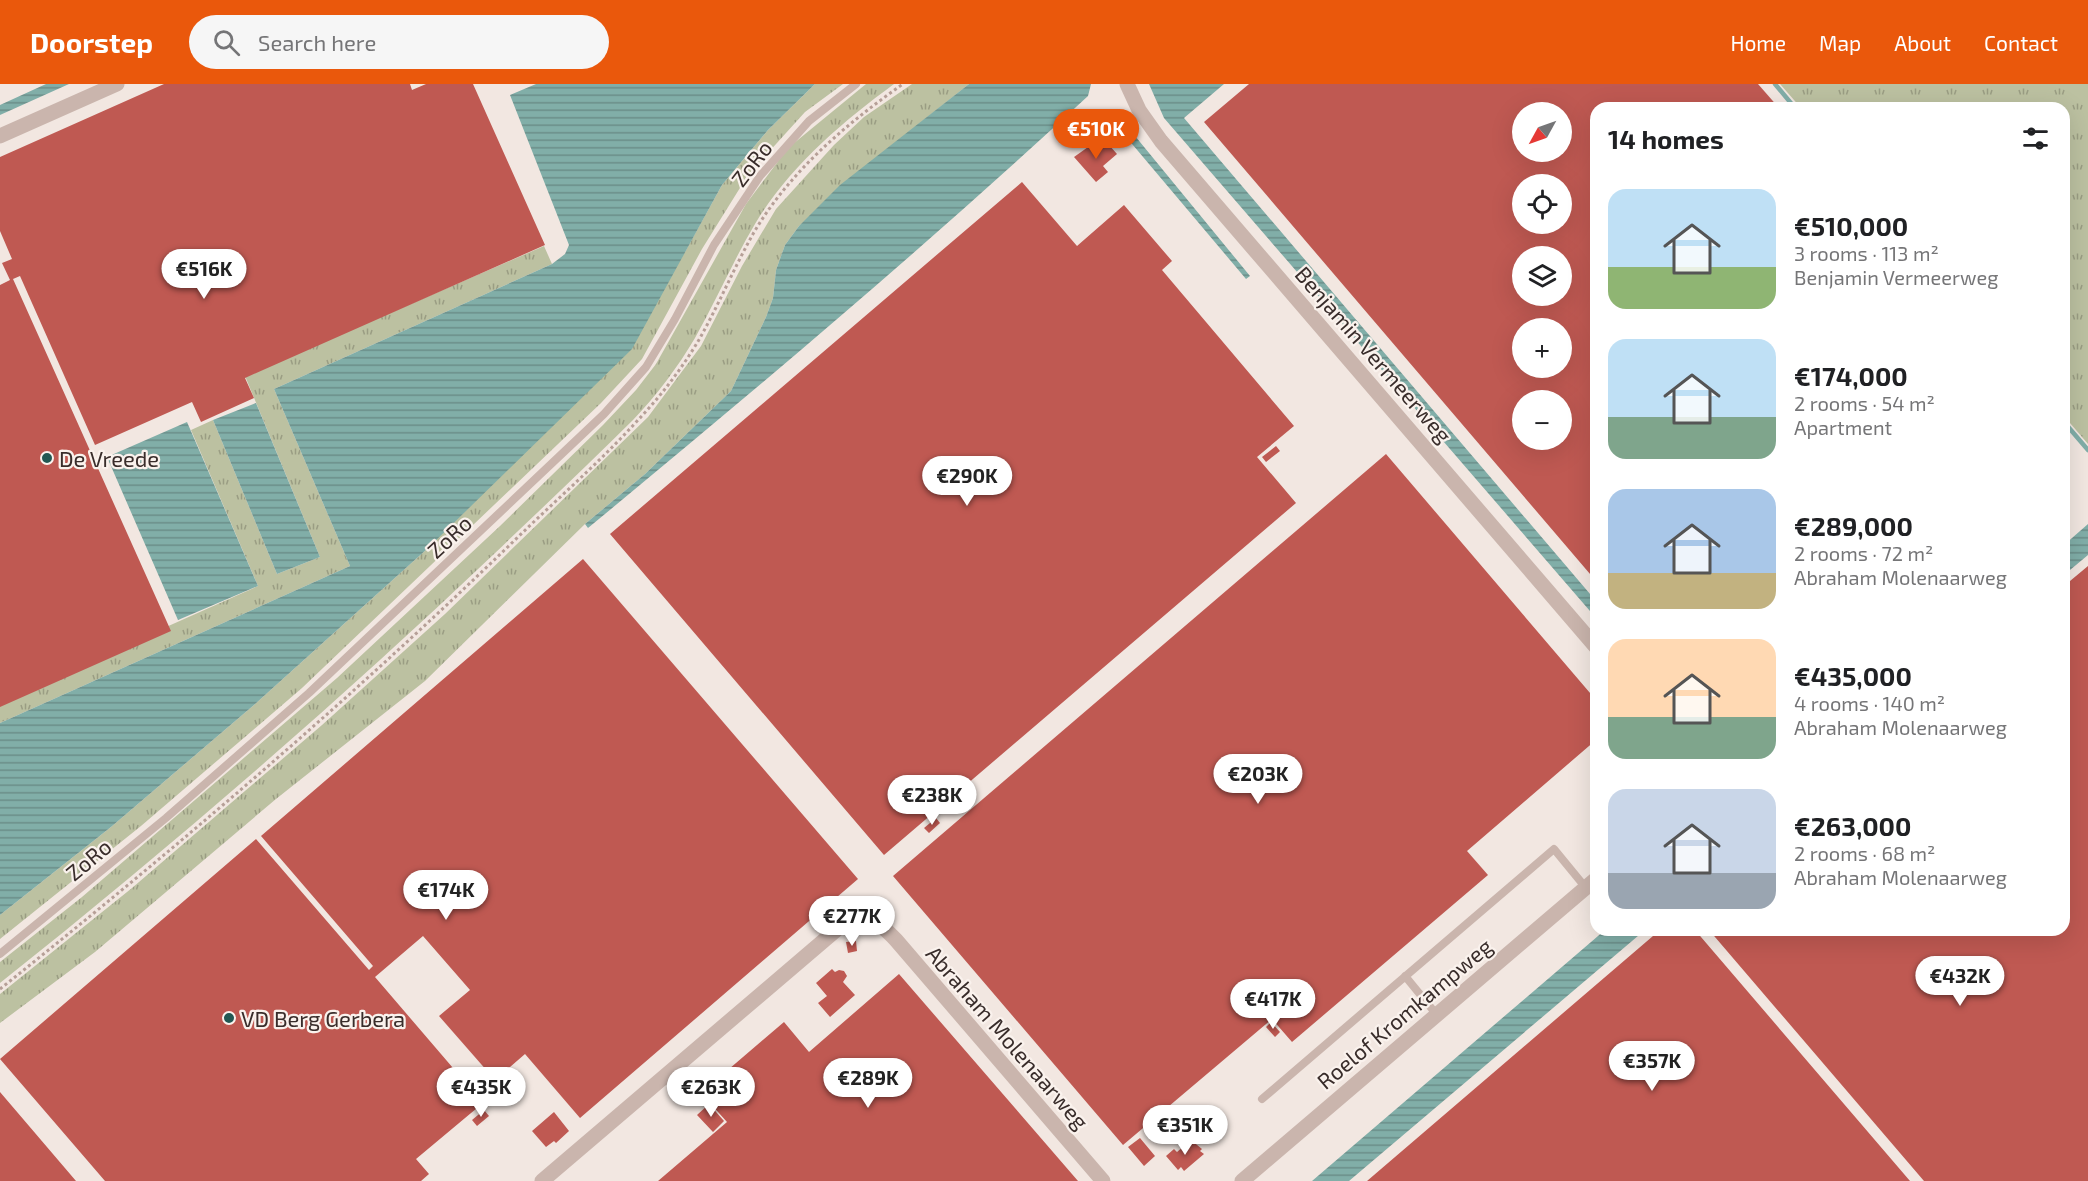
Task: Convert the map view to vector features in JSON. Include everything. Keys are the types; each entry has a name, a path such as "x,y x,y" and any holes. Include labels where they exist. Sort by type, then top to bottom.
{"street":[{"path":"0,136 117,84"},
{"name":"Benjamin Vermeerweg","path":"1127,84 1139,110 1161,141 1590,640"},
{"name":"Roelof Kromkampweg","path":"1242,1181 1590,885"},
{"name":"Abraham Molenaarweg","path":"542,1181 842,925 858,918 872,921 896,940 1103,1181"}],"lane":[{"name":"ZoRo","path":"0,954 166,818 309,693 604,414 646,367 675,319 714,245 760,176 809,121 856,84"},
{"path":"1262,1099 1554,849 1590,883"},
{"path":"1405,976 1437,1015"}],"green space":[{"path":"815,84 843,84 805,112 748,175 702,249 642,359 601,403 302,688 141,826 0,939 0,915 111,827 254,705 427,549 685,252 722,185 768,130"},
{"path":"866,84 894,84 817,147 769,203 739,252 688,349 666,381 633,420 434,610 313,720 127,880 0,983 0,962 82,897 337,678 500,526 603,425 636,390 656,364 746,204 788,148"},
{"path":"912,84 969,84 799,226 785,245 776,270 773,298 766,317 731,391 645,474 585,524 425,681 276,799 95,952 0,1023 0,994 132,888 322,725 445,614 648,417 701,346 742,266 776,209 834,145 864,117"},
{"path":"1780,84 2088,84 2088,444 2070,423 2070,102 1796,102"},
{"path":"544,246 552,264 274,389 350,566 0,723 0,701 258,586 191,430 213,420 277,574 320,557 245,376"}],"water":[{"path":"46,84 69,84 0,115 0,105"},
{"path":"536,84 815,84 768,130 722,185 632,349 427,549 254,705 111,827 0,915 0,723 350,566 274,389 552,264 565,254 569,245 510,95"},
{"path":"969,84 1091,84 1088,96 903,262 588,528 585,524 645,474 731,391 766,317 773,298 776,270 785,245 799,226 840,185"},
{"path":"1149,84 1224,84 1184,118 1590,594 1590,611 1164,118"},
{"path":"1117,114 1250,276 1246,279 1111,119"},
{"path":"256,403 320,557 277,574 213,420"},
{"path":"187,422 258,586 178,620 107,457"},
{"path":"2088,524 2088,555 2070,570 2070,540"},
{"path":"1598,936 1638,936 1349,1181 1312,1181"}],"building":[{"path":"164,84 410,84 412,90 426,84 473,84 545,245 245,378 254,398 201,422 192,402 95,445 20,276 13,279 171,631 0,707 0,285 10,280 2,263 12,259 0,231 0,157"},
{"path":"1249,84 1758,84 1774,102 1590,102 1590,574 1204,122"},
{"path":"1098,140 1105,148 1109,145 1117,154 1103,166 1108,172 1096,182 1074,157"},
{"path":"1022,182 1077,246 1124,205 1172,261 1162,270 1294,426 1257,457 1296,503 884,855 610,534"},
{"path":"1276,446 1280,451 1266,462 1262,457"},
{"path":"1386,454 1590,693 1590,745 1467,851 1488,875 1292,1042 1272,1019 1123,1145 893,876"},
{"path":"583,559 858,879 580,1118 525,1054 495,1080 439,1016 470,990 423,936 375,977 483,1103 416,1159 429,1174 421,1181 105,1181 0,1059 256,839 369,970 373,966 261,836"},
{"path":"2088,566 2088,1181 1924,1181 1714,936 2070,936 2070,581"},
{"path":"936,818 940,823 929,833 924,828"},
{"path":"1653,936 1700,936 1910,1181 1367,1181"},
{"path":"856,941 857,951 848,953 846,942"},
{"path":"832,969 835,972 844,971 847,976 843,982 855,995 830,1017 818,1003 827,996 816,983"},
{"path":"899,974 1078,1181 658,1181 727,1122 701,1093 784,1022 809,1052"},
{"path":"1271,1022 1280,1032 1275,1037 1266,1027"},
{"path":"0,1092 76,1181 0,1181"},
{"path":"709,1104 724,1121 713,1132 697,1115"},
{"path":"484,1110 489,1116 477,1126 472,1120"},
{"path":"554,1112 569,1131 556,1143 554,1141 546,1147 532,1131"},
{"path":"1140,1138 1155,1156 1144,1166 1128,1147"},
{"path":"1191,1140 1202,1149 1200,1151 1204,1154 1184,1171 1181,1167 1178,1170 1166,1156 1174,1149 1177,1152"}],"waterway":[{"path":"1775,84 1790,102"},
{"path":"2070,429 2088,450"}],"place":[{"name":"De Vreede","path":"47,458"},
{"name":"VD Berg Gerbera","path":"229,1018"}]}
